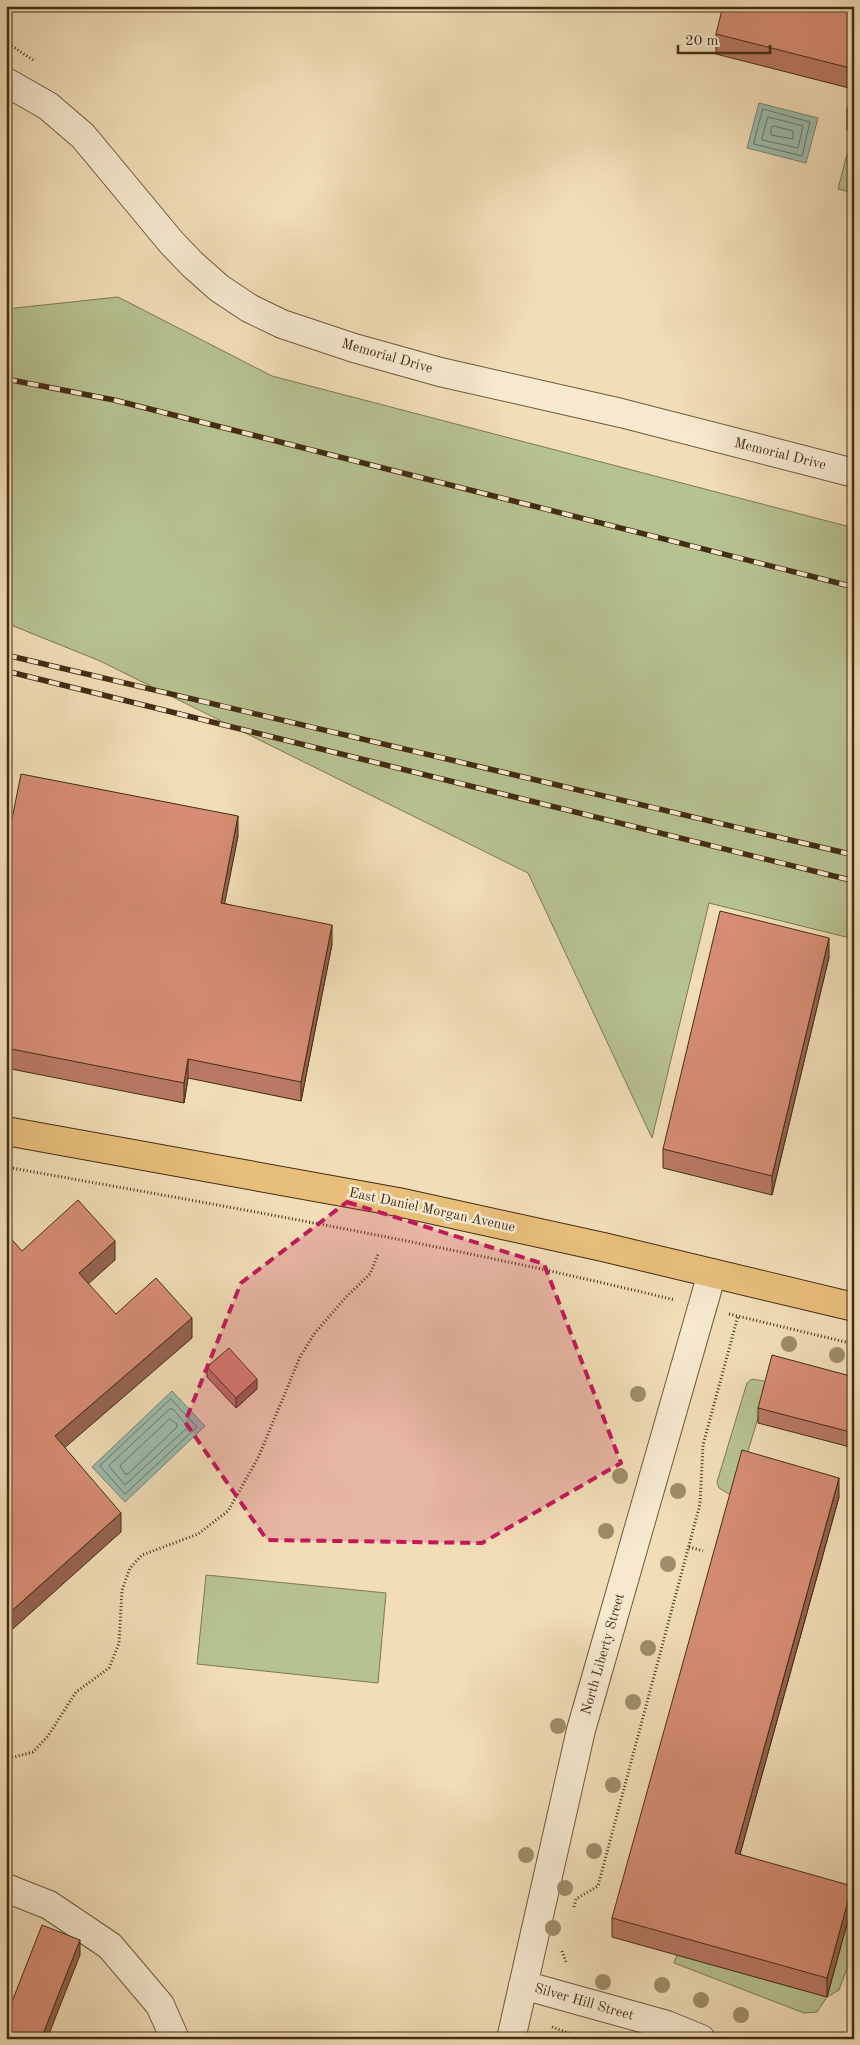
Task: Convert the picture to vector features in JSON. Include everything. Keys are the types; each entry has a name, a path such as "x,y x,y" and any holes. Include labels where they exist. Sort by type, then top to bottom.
{"main road":[{"name":"East Daniel Morgan Avenue","path":"6,1131 398,1202 603,1246 854,1307"}],"street":[{"name":"Memorial Drive","path":"6,82 48,106 83,136 170,242 219,288 242,303 282,324 354,348 440,372 614,412 854,474"},
{"name":"North Liberty Street","path":"511,2039 582,1730 712,1273"},
{"path":"6,1888 48,1905 110,1946 160,2005 175,2039"},
{"name":"Silver Hill Street","path":"523,1985 667,2025 701,2039"}],"path":[{"path":"6,42 36,63"},
{"path":"6,1167 322,1224 595,1281 646,1294"},
{"path":"6,1761 10,1758 33,1752 48,1736 76,1692 109,1668 119,1643 122,1590 130,1568 142,1555 198,1534 228,1511 258,1458 300,1356 314,1334 346,1297 370,1274 378,1254"},
{"path":"571,1916 576,1899 598,1886 700,1504 703,1445 738,1316 854,1344"},
{"path":"689,1547 703,1551"},
{"path":"561,1948 566,1962"},
{"path":"552,2027 586,2039"}],"highlighted area":[{"path":"347,1202 544,1264 621,1463 482,1543 267,1540 185,1422 241,1283"}],"green space":[{"path":"847,154 854,156 854,193 838,189"},
{"path":"118,297 272,376 854,528 854,939 709,903 652,1138 528,873 100,661 6,623 6,309"},
{"path":"752,1379 769,1382 734,1497 719,1488 717,1482 747,1383"},
{"path":"206,1575 386,1593 378,1683 197,1664"},
{"path":"852,1905 854,1950 839,1990 827,1997"},
{"path":"677,1955 827,1997 817,2012 804,2013 674,1963"}],"water":[{"path":"759,103 818,118 806,163 747,148"},
{"path":"172,1391 205,1426 125,1502 92,1467"}],"building":[{"path":"723,6 854,6 854,69 716,34"},
{"path":"854,86 854,112 847,111"},
{"path":"21,774 238,816 221,903 332,925 301,1082 188,1059 184,1083 6,1048 6,849"},
{"path":"720,911 829,938 772,1176 663,1149"},
{"path":"78,1200 115,1241 79,1273 116,1314 156,1278 192,1318 55,1436 121,1513 6,1616 6,1233 22,1251"},
{"path":"229,1348 257,1379 236,1398 207,1367"},
{"path":"772,1355 854,1377 854,1433 758,1408"},
{"path":"742,1450 839,1478 735,1853 852,1886 827,1978 612,1918"},
{"path":"42,1925 80,1940 41,2039 6,2039 6,2017"}],"railway":[{"path":"6,379 114,400 854,587"},
{"path":"6,655 854,855"},
{"path":"6,671 854,881"}]}
